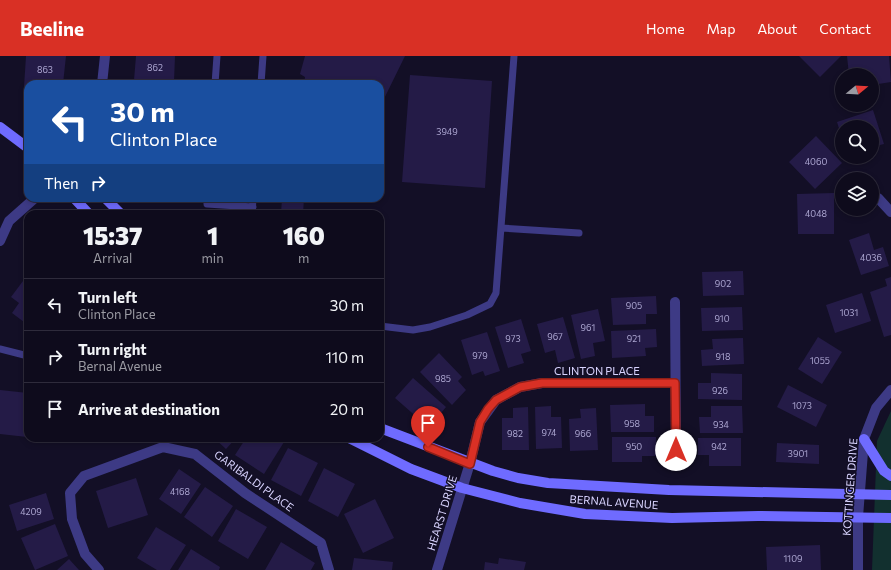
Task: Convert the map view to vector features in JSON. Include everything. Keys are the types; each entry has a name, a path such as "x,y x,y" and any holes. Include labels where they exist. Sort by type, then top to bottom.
{"main road":[{"path":"0,126 24,145"},
{"path":"78,202 85,210"},
{"path":"109,202 117,210"},
{"name":"BERNAL AVENUE","path":"384,430 470,464 518,478 548,483 612,488 891,495"},
{"path":"864,439 884,470 891,476"},
{"name":"BERNAL AVENUE","path":"357,442 411,469 462,488 520,504 585,514 672,518 758,516 891,518"}],"street":[{"path":"102,80 105,56"},
{"path":"879,199 891,212"},
{"path":"0,241 9,221 30,202"},
{"path":"675,302 676,450"},
{"name":"CLINTON PLACE","path":"470,464 480,422 488,409 496,400 520,387 542,383 675,383"},
{"name":"KOTTINGER DRIVE","path":"858,570 858,517 864,439 876,408 891,390"},
{"name":"GARIBALDI PLACE","path":"99,570 85,554 82,547 72,519 70,493 84,476 163,447 195,454 245,493 321,542 329,570"},
{"name":"HEARST DRIVE","path":"437,570 470,464"}],"lane":[{"path":"215,80 217,56"},
{"path":"261,80 263,56"},
{"path":"384,326 413,330 430,327 467,315 490,304 496,293 514,56"},
{"path":"207,202 207,204 246,210"},
{"path":"502,228 579,233"},
{"path":"0,349 24,355"}],"green space":[{"path":"891,411 891,570 872,570 877,441"}],"building":[{"path":"26,56 66,56 63,80 24,80"},
{"path":"136,56 175,56 174,80 134,80"},
{"path":"305,56 405,56 384,99 384,80 305,80 305,77 300,74"},
{"path":"799,56 841,56 820,77"},
{"path":"847,56 889,56 891,82 879,84 879,68 848,68"},
{"path":"410,75 492,81 485,188 402,182"},
{"path":"867,112 874,112 876,120 843,120"},
{"path":"879,129 884,144 879,145"},
{"path":"816,136 835,156 835,164 841,164 815,189 789,162"},
{"path":"834,193 834,234 798,234 797,194"},
{"path":"282,202 304,202 303,210 281,210"},
{"path":"869,233 874,250 883,247 889,266 861,275 849,240"},
{"path":"743,271 744,295 703,296 702,272"},
{"path":"891,277 891,335 884,337 870,292 887,286 885,279"},
{"path":"24,280 24,322 12,313 19,303 11,297"},
{"path":"862,293 871,321 835,333 826,305"},
{"path":"656,296 657,314 646,314 646,324 613,325 611,298"},
{"path":"742,307 743,330 702,331 701,308"},
{"path":"598,309 605,341 593,343 595,356 581,359 571,315"},
{"path":"563,317 575,358 558,363 555,350 545,353 537,324"},
{"path":"521,319 531,351 521,354 524,363 508,368 495,327"},
{"path":"656,329 657,347 645,348 646,356 612,358 611,331"},
{"path":"487,332 500,371 485,376 483,371 472,375 461,340"},
{"path":"818,337 842,352 822,384 798,369"},
{"path":"743,338 744,364 702,366 701,350 713,349 712,339"},
{"path":"439,353 462,377 458,381 466,390 452,405 420,372"},
{"path":"711,373 742,374 742,400 698,399 698,383 711,383"},
{"path":"413,378 446,407 436,419 427,411 419,419 395,398"},
{"path":"788,385 827,405 816,427 777,407"},
{"path":"0,390 24,393 24,437 0,434"},
{"path":"645,404 645,416 654,416 654,432 611,432 610,405"},
{"path":"551,406 551,417 561,417 562,448 536,449 535,407"},
{"path":"711,406 742,406 743,433 700,433 699,417 711,417"},
{"path":"528,407 529,450 502,450 502,418 513,418 513,408"},
{"path":"596,408 598,450 570,451 569,419 581,418 580,409"},
{"path":"612,437 656,437 656,456 642,456 642,462 612,462"},
{"path":"698,438 741,438 741,466 709,466 709,455 698,455"},
{"path":"218,442 232,442 226,449"},
{"path":"243,442 284,442 264,474 235,455"},
{"path":"777,443 819,445 819,464 776,462"},
{"path":"288,448 318,463 301,496 271,480"},
{"path":"324,468 355,484 338,517 308,501"},
{"path":"179,469 201,484 181,514 159,499"},
{"path":"136,478 148,515 108,528 96,491"},
{"path":"205,487 233,506 212,537 184,517"},
{"path":"46,493 54,519 17,531 9,505"},
{"path":"375,499 394,538 363,553 344,514"},
{"path":"236,509 267,527 248,559 218,541"},
{"path":"55,524 68,556 35,570 21,538"},
{"path":"156,527 186,545 170,570 157,570 137,558"},
{"path":"281,542 315,563 311,570 265,570"},
{"path":"820,545 821,570 767,570 766,547"},
{"path":"191,549 220,567 219,570 178,570"},
{"path":"354,558 393,562 392,570 352,570"},
{"path":"499,558 526,562 524,570 484,570 485,562 498,564"},
{"path":"69,559 79,570 57,570"}],"route":[{"path":"428,447 470,464 480,422 488,409 496,400 520,387 542,383 675,383 676,450"}]}
